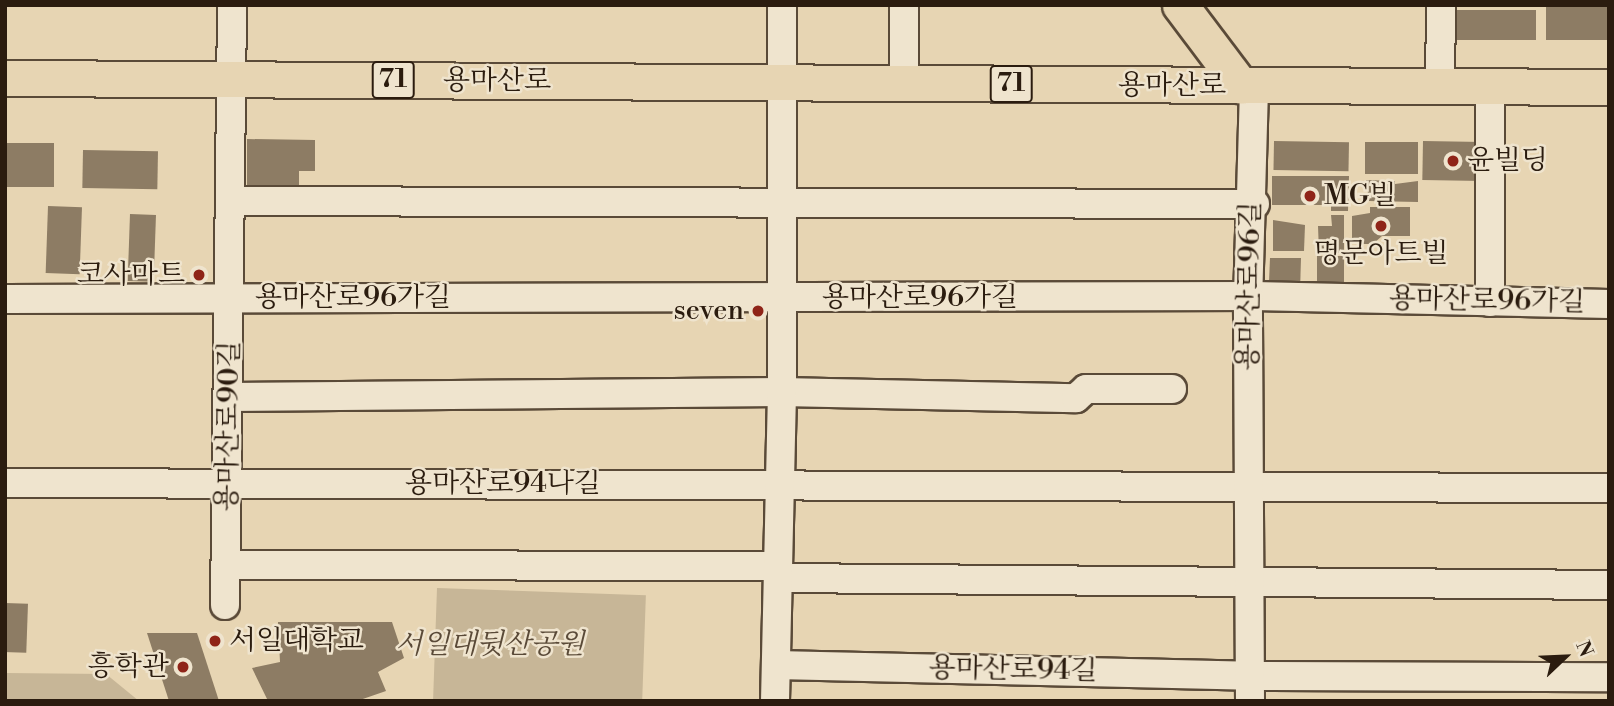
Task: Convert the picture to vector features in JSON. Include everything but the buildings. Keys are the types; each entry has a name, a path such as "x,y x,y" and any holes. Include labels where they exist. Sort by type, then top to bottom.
{"main road":[{"path":"1180,5 1248,86"},
{"name":"용마산로","path":"5,78 1609,87"}],"street":[{"name":"용마산로90길","path":"225,605 230,397 232,5"},
{"path":"775,701 782,392 782,5"},
{"path":"904,5 904,84"},
{"path":"1440,86 1441,5"},
{"name":"용마산로96길","path":"1248,86 1253,204 1248,296 1250,688"},
{"path":"1490,86 1490,302"},
{"path":"231,201 783,205 1253,204"},
{"name":"용마산로96가길","path":"5,299 1248,296 1609,304"},
{"path":"230,397 782,392 1076,398 1086,390 1172,389"},
{"path":"778,482 1609,488"},
{"name":"용마산로94나길","path":"5,483 228,485 778,482"},
{"path":"226,565 1609,585"},
{"name":"용마산로94길","path":"776,665 1250,688 1609,677"}],"green space":[{"name":"서일대뒷산공원","path":"437,588 646,595 642,701 433,701"},
{"path":"5,673 106,674 139,701 5,701"}],"place":[{"name":"윤빌딩","path":"1453,161"},
{"name":"MG빌","path":"1310,196"},
{"name":"명문아트빌","path":"1381,226"},
{"name":"코사마트","path":"199,275"},
{"name":"seven","path":"758,311"},
{"name":"서일대학교","path":"215,641"},
{"name":"흥학관","path":"183,667"}]}
